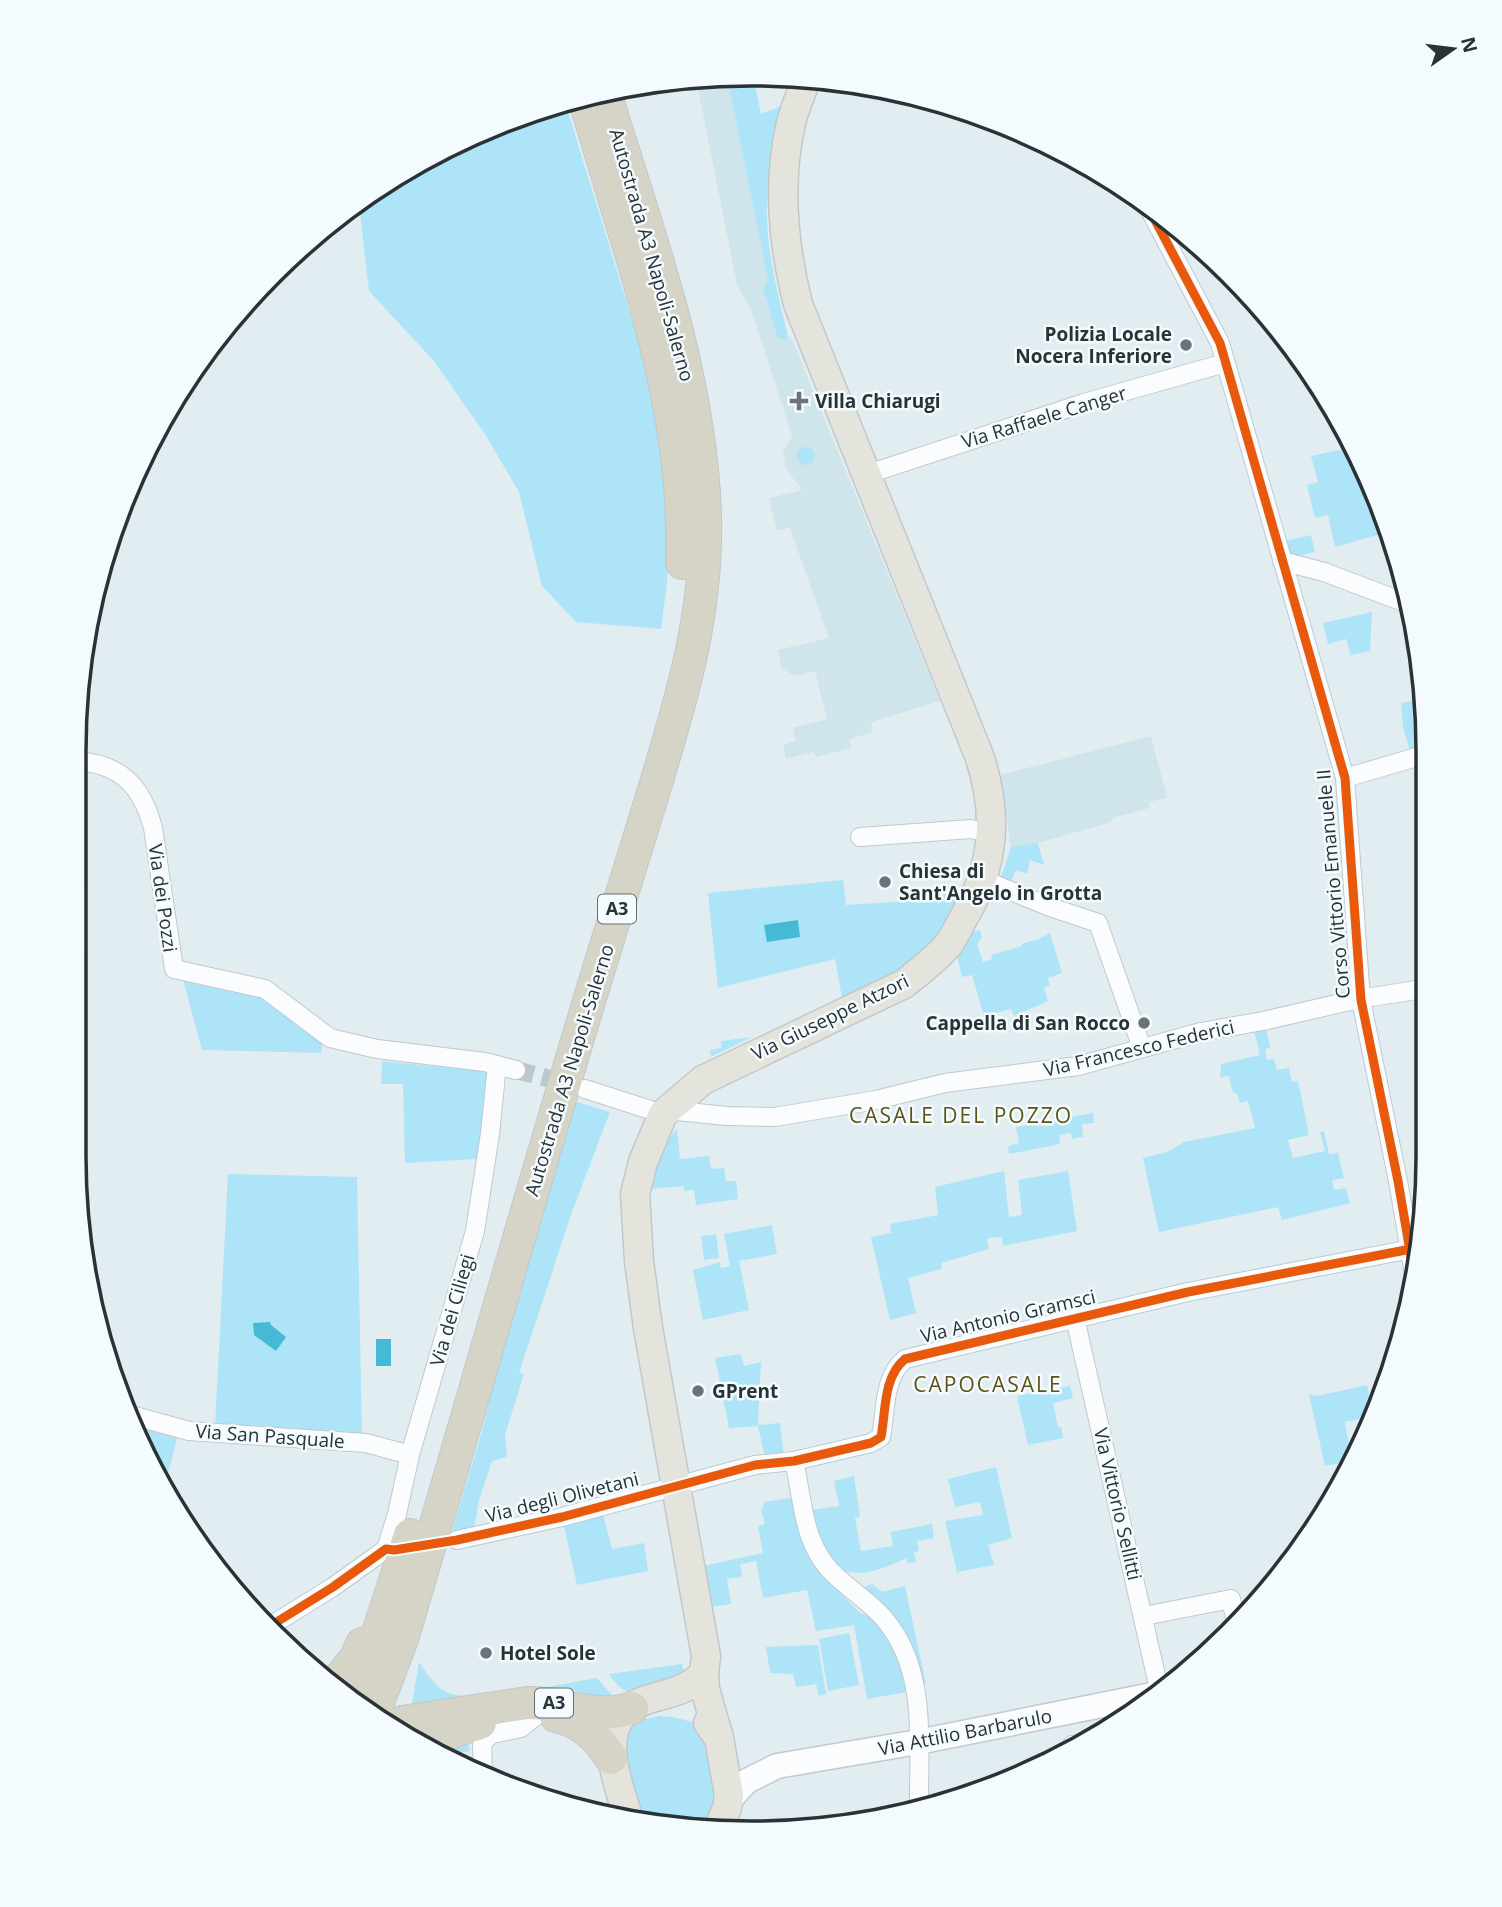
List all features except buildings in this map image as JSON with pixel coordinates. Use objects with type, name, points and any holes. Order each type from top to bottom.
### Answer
[{"type":"highway","name":"Autostrada A3 Napoli-Salerno","points":[[392,1716],[449,1517],[466,1447],[480,1368],[683,695],[701,598],[705,514],[691,393],[666,290],[608,102]]},
{"type":"highway","name":"Autostrada A3 Napoli-Salerno","points":[[358,1693],[394,1556],[653,725],[666,678],[679,607],[682,511],[671,407],[653,330],[586,106]]},
{"type":"highway","name":"A3","points":[[339,1679],[356,1658],[381,1602],[394,1556]]},
{"type":"highway","name":"A3","points":[[399,1720],[527,1703],[561,1704],[594,1712],[621,1711],[645,1703]]},
{"type":"highway","name":"A3","points":[[435,1741],[465,1727],[537,1715],[559,1716],[582,1726],[593,1735],[611,1758]]},
{"type":"main road","name":"Via Giuseppe Atzori","points":[[665,1112],[717,1072],[904,984],[929,965],[949,943],[984,880],[991,833],[990,793],[980,758],[798,304],[788,265],[783,172],[792,122],[803,88]]},
{"type":"main road","points":[[665,1112],[643,1162],[635,1194],[636,1221],[648,1328],[706,1656],[705,1689],[720,1742],[729,1795],[724,1820]]},
{"type":"main road","points":[[626,1809],[611,1758],[614,1730],[621,1718],[645,1703],[682,1690],[704,1673]]},
{"type":"main road","points":[[645,1703],[673,1698],[686,1703],[698,1711],[720,1742]]},
{"type":"street","name":"Corso Vittorio Emanuele II","points":[[1157,224],[1220,344],[1345,778],[1361,1000],[1410,1246]]},
{"type":"street","name":"Via Raffaele Canger","points":[[865,475],[1084,403],[1225,363]]},
{"type":"street","points":[[1282,561],[1324,572],[1399,600]]},
{"type":"street","points":[[1345,778],[1416,757]]},
{"type":"street","name":"Via dei Pozzi","points":[[86,763],[104,766],[122,774],[137,789],[148,809],[174,969],[265,989],[330,1038],[377,1049],[485,1062],[516,1070]]},
{"type":"street","points":[[860,837],[971,829],[991,833]]},
{"type":"street","points":[[984,880],[1098,923],[1142,1048]]},
{"type":"street","name":"Via Francesco Federici","points":[[665,1112],[775,1117],[876,1100],[946,1083],[1078,1066],[1200,1032],[1416,990]]},
{"type":"street","name":"Via dei Ciliegi","points":[[394,1556],[397,1514],[410,1455],[475,1231],[490,1134],[497,1065]]},
{"type":"street","points":[[585,1089],[665,1112]]},
{"type":"street","name":"Via Antonio Gramsci","points":[[676,1487],[755,1465],[794,1461],[871,1443],[881,1437],[890,1382],[896,1366],[905,1359],[1188,1292],[1410,1249]]},
{"type":"street","name":"Via Vittorio Sellitti","points":[[1075,1318],[1158,1683]]},
{"type":"street","name":"Via San Pasquale","points":[[139,1417],[189,1431],[366,1443],[410,1455]]},
{"type":"street","points":[[794,1461],[812,1546],[836,1577],[877,1611],[893,1629],[902,1648],[917,1694],[919,1800]]},
{"type":"street","name":"Via degli Olivetani","points":[[457,1540],[562,1517],[676,1487]]},
{"type":"street","points":[[277,1622],[333,1587],[394,1556]]},
{"type":"street","points":[[1144,1616],[1231,1599],[1234,1613]]},
{"type":"street","name":"Via Attilio Barbarulo","points":[[720,1742],[743,1762],[777,1766],[918,1742],[1136,1698]]},
{"type":"street","points":[[483,1765],[482,1745],[485,1740],[492,1734],[522,1728],[537,1715]]},
{"type":"street","name":"Via Attilio Barbarulo","points":[[725,1820],[732,1797],[747,1782],[777,1766]]},
{"type":"shaded area","points":[[755,86],[761,114],[782,106],[769,178],[767,219],[773,270],[788,337],[785,341],[777,337],[763,288],[768,279],[729,87]]},
{"type":"shaded area","name":"Villa Chiarugi","points":[[729,87],[768,279],[763,288],[777,337],[784,341],[791,337],[940,701],[871,722],[873,732],[849,739],[851,748],[816,757],[814,752],[786,759],[783,745],[796,741],[793,728],[827,719],[815,671],[796,676],[782,669],[778,650],[829,638],[790,528],[777,530],[769,498],[802,490],[786,469],[783,452],[792,436],[751,309],[737,285],[698,88]]},
{"type":"shaded area","points":[[568,111],[653,388],[670,510],[667,583],[661,629],[576,622],[542,586],[519,492],[485,434],[433,360],[369,291],[360,213],[418,175],[457,154],[496,136]]},
{"type":"shaded area","points":[[806,447],[812,450],[815,456],[812,462],[806,465],[800,462],[797,456],[800,450]]},
{"type":"shaded area","points":[[1344,449],[1366,496],[1380,534],[1335,547],[1328,515],[1315,518],[1307,485],[1318,482],[1311,456]]},
{"type":"shaded area","points":[[1311,535],[1315,552],[1290,558],[1285,541]]},
{"type":"shaded area","points":[[1372,612],[1370,651],[1351,655],[1346,639],[1328,644],[1323,623]]},
{"type":"shaded area","points":[[1414,700],[1416,750],[1410,752],[1403,726],[1401,703]]},
{"type":"shaded area","points":[[1151,736],[1167,798],[1149,802],[1150,808],[1115,817],[1108,823],[1038,843],[1011,847],[1000,775]]},
{"type":"shaded area","points":[[1038,843],[1044,865],[1030,860],[1027,874],[1016,870],[1009,886],[999,883],[1011,847]]},
{"type":"shaded area","points":[[843,880],[846,905],[911,901],[961,891],[940,932],[914,959],[882,979],[842,998],[835,959],[718,988],[708,893]]},
{"type":"shaded area","points":[[980,930],[982,938],[977,944],[983,962],[992,959],[991,955],[1022,946],[1021,944],[1050,933],[1062,973],[1048,978],[1050,986],[1044,988],[1048,1001],[1014,1016],[1011,1009],[984,1016],[972,975],[962,977],[956,953],[968,933]]},
{"type":"shaded area","points":[[182,976],[263,994],[323,1040],[321,1053],[202,1050]]},
{"type":"shaded area","points":[[1266,1027],[1270,1048],[1265,1049],[1267,1060],[1274,1059],[1277,1070],[1289,1068],[1292,1082],[1298,1081],[1309,1135],[1288,1140],[1293,1158],[1325,1151],[1320,1132],[1324,1131],[1329,1154],[1338,1153],[1344,1178],[1332,1180],[1334,1190],[1346,1188],[1350,1203],[1282,1220],[1278,1207],[1159,1232],[1143,1158],[1167,1152],[1184,1142],[1255,1128],[1248,1101],[1240,1103],[1237,1094],[1232,1091],[1229,1076],[1220,1077],[1221,1064],[1260,1055],[1254,1030]]},
{"type":"shaded area","points":[[752,1037],[711,1057],[710,1050],[722,1048],[721,1041]]},
{"type":"shaded area","points":[[382,1061],[489,1072],[477,1159],[405,1163],[403,1084],[381,1084]]},
{"type":"shaded area","points":[[571,1100],[610,1112],[572,1212],[519,1373],[524,1374],[505,1435],[507,1457],[492,1461],[479,1500],[474,1530],[451,1535],[483,1427],[511,1311]]},
{"type":"shaded area","points":[[1093,1113],[1094,1123],[1082,1124],[1083,1137],[1072,1139],[1071,1133],[1059,1135],[1060,1144],[1009,1154],[1008,1146],[1019,1143],[1016,1127]]},
{"type":"shaded area","points":[[677,1129],[680,1159],[709,1156],[711,1169],[724,1168],[726,1181],[736,1181],[738,1199],[696,1205],[694,1190],[684,1191],[684,1186],[649,1189],[664,1144]]},
{"type":"shaded area","points":[[1004,1171],[1009,1217],[1022,1215],[1018,1180],[1068,1171],[1077,1231],[1003,1246],[1002,1237],[987,1238],[989,1249],[941,1263],[942,1269],[908,1278],[916,1313],[890,1320],[871,1237],[891,1233],[890,1224],[938,1215],[935,1187]]},
{"type":"shaded area","points":[[228,1174],[357,1177],[362,1438],[215,1426]]},
{"type":"shaded area","points":[[772,1225],[777,1254],[739,1261],[749,1310],[703,1320],[693,1270],[720,1262],[721,1268],[730,1266],[724,1234]]},
{"type":"shaded area","points":[[716,1234],[719,1258],[704,1260],[701,1236]]},
{"type":"shaded area","points":[[741,1354],[744,1366],[761,1362],[758,1425],[780,1423],[784,1457],[765,1458],[758,1426],[729,1428],[715,1358]]},
{"type":"shaded area","points":[[1367,1385],[1370,1400],[1363,1418],[1345,1422],[1349,1447],[1341,1463],[1325,1466],[1309,1394],[1317,1396]]},
{"type":"shaded area","points":[[1070,1386],[1073,1398],[1053,1403],[1063,1438],[1028,1445],[1017,1396]]},
{"type":"shaded area","points":[[143,1425],[178,1435],[167,1475]]},
{"type":"shaded area","points":[[996,1467],[1012,1538],[988,1545],[994,1565],[957,1572],[945,1521],[983,1515],[980,1502],[955,1507],[948,1479]]},
{"type":"shaded area","points":[[854,1476],[860,1516],[855,1518],[861,1551],[893,1546],[891,1532],[932,1524],[934,1538],[917,1541],[919,1551],[914,1552],[916,1562],[908,1563],[906,1558],[886,1567],[854,1573],[834,1566],[823,1553],[811,1510],[839,1506],[834,1481]]},
{"type":"shaded area","points":[[791,1498],[802,1538],[816,1568],[860,1613],[872,1617],[885,1633],[903,1673],[907,1692],[867,1699],[854,1625],[816,1631],[807,1590],[763,1598],[756,1561],[740,1564],[742,1577],[727,1579],[731,1604],[711,1607],[703,1566],[763,1553],[758,1526],[765,1524],[761,1510],[765,1502]]},
{"type":"shaded area","points":[[601,1506],[612,1549],[644,1543],[648,1571],[577,1585],[562,1517]]},
{"type":"shaded area","points":[[872,1584],[882,1592],[905,1586],[926,1684],[915,1686],[902,1648],[854,1591]]},
{"type":"shaded area","points":[[849,1633],[859,1685],[828,1691],[819,1639]]},
{"type":"shaded area","points":[[818,1645],[826,1694],[819,1696],[816,1684],[796,1687],[793,1674],[770,1673],[766,1647]]},
{"type":"shaded area","points":[[419,1662],[434,1682],[446,1692],[486,1697],[410,1716]]},
{"type":"shaded area","points":[[682,1664],[685,1674],[644,1692],[626,1691],[617,1685],[609,1674]]},
{"type":"shaded area","points":[[597,1678],[614,1698],[583,1695],[565,1687],[535,1689]]},
{"type":"shaded area","points":[[657,1716],[676,1718],[695,1724],[704,1733],[720,1800],[710,1820],[637,1811],[629,1785],[625,1755],[629,1730],[643,1720]]},
{"type":"shaded area","points":[[468,1740],[470,1751],[458,1753],[449,1748]]},
{"type":"water","points":[[798,920],[800,937],[767,942],[764,925]]},
{"type":"water","points":[[270,1322],[286,1337],[276,1351],[254,1335],[253,1323]]},
{"type":"water","points":[[376,1339],[391,1339],[391,1366],[376,1366]]},
{"type":"tunnel","points":[[516,1070],[573,1085]]},
{"type":"cycle path","points":[[1157,224],[1220,343],[1345,778],[1361,1000],[1410,1250]]},
{"type":"cycle path","points":[[277,1622],[333,1587],[386,1549],[457,1540],[562,1517],[755,1465],[794,1461],[871,1443],[881,1437],[889,1385],[898,1366],[905,1359],[1188,1292],[1410,1249]]},
{"type":"place","name":"Polizia Locale Nocera Inferiore","points":[[1186,345]]},
{"type":"place","name":"Villa Chiarugi","points":[[799,401]]},
{"type":"place","name":"Chiesa di Sant'Angelo in Grotta","points":[[885,882]]},
{"type":"place","name":"Cappella di San Rocco","points":[[1144,1023]]},
{"type":"place","name":"GPrent","points":[[698,1391]]},
{"type":"place","name":"Hotel Sole","points":[[486,1653]]},
{"type":"district","name":"CASALE DEL POZZO","points":[[961,1116]]},
{"type":"district","name":"CAPOCASALE","points":[[988,1385]]}]
